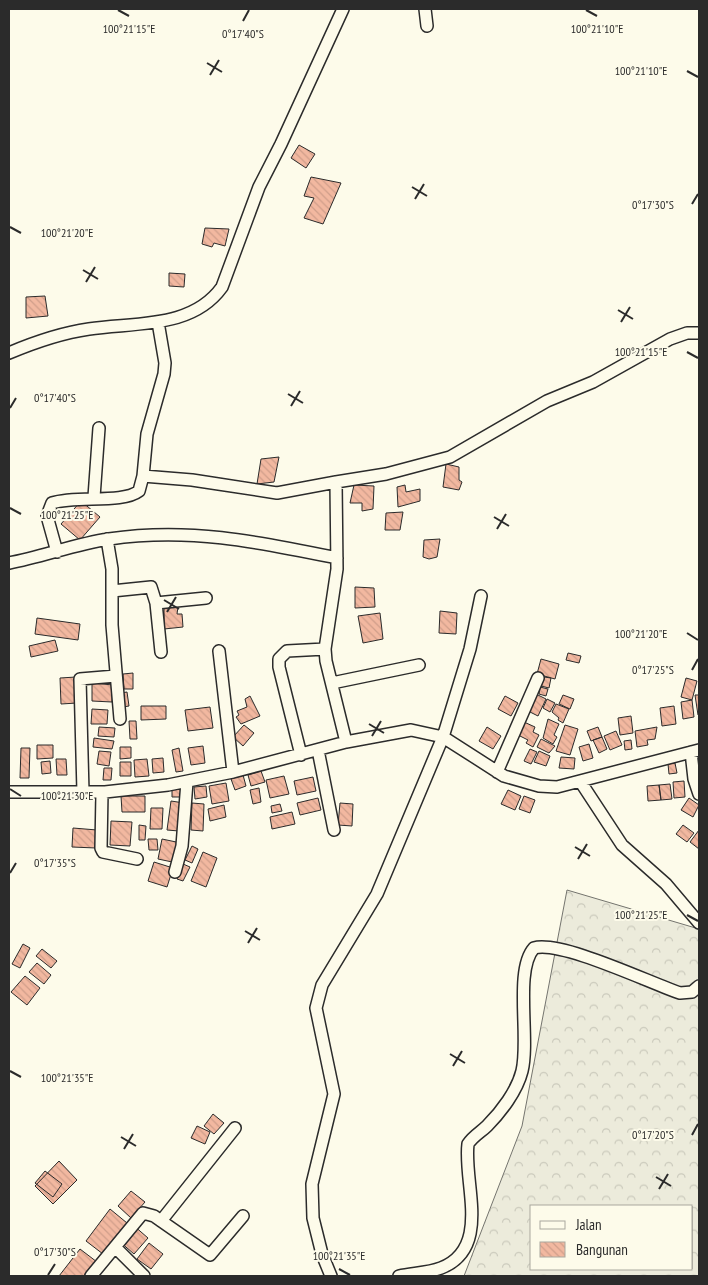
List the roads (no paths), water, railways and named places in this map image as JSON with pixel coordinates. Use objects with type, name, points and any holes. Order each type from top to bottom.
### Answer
[{"type":"street","points":[[425,9],[427,26]]},
{"type":"street","points":[[9,353],[63,334],[158,322],[186,315],[214,298],[222,287],[259,187],[289,127],[341,10]]},
{"type":"street","points":[[57,552],[47,516],[52,503],[64,499],[132,496],[139,491],[143,476],[147,434],[164,368],[158,322]]},
{"type":"street","points":[[143,476],[192,480],[277,493],[386,474],[450,457],[539,406],[593,382],[670,339],[699,333]]},
{"type":"street","points":[[94,497],[99,428]]},
{"type":"street","points":[[336,482],[337,558],[332,609],[325,649],[346,742]]},
{"type":"street","points":[[9,563],[108,539],[195,534],[218,536],[337,558]]},
{"type":"street","points":[[108,539],[112,569],[116,676],[120,718]]},
{"type":"street","points":[[112,591],[151,587],[156,604],[162,652]]},
{"type":"street","points":[[331,1276],[322,1254],[313,1218],[312,1184],[334,1094],[316,1008],[322,985],[377,894],[443,738],[468,656],[481,596]]},
{"type":"street","points":[[156,604],[206,598]]},
{"type":"street","points":[[300,755],[279,659],[287,652],[325,649]]},
{"type":"street","points":[[218,651],[233,772]]},
{"type":"street","points":[[332,683],[419,665]]},
{"type":"street","points":[[83,792],[80,679],[116,676]]},
{"type":"street","points":[[497,772],[538,678]]},
{"type":"street","points":[[9,792],[102,792],[134,790],[187,782],[233,772],[346,742],[411,730],[443,738],[497,772],[539,786],[558,787],[695,751],[694,779],[699,794]]},
{"type":"street","points":[[318,750],[334,830]]},
{"type":"street","points":[[580,781],[622,845],[666,884],[699,923]]},
{"type":"street","points":[[175,872],[182,846],[187,782]]},
{"type":"street","points":[[102,792],[101,848],[103,852],[137,859]]},
{"type":"street","points":[[399,1276],[440,1268],[456,1259],[464,1248],[472,1217],[468,1144],[500,1111],[522,1073],[526,1032],[525,964],[534,948],[541,946],[568,951],[680,993],[692,992],[699,986]]},
{"type":"street","points":[[162,1221],[235,1128]]},
{"type":"street","points":[[91,1276],[143,1213],[149,1213],[162,1221],[210,1255],[243,1216]]},
{"type":"street","points":[[115,1247],[144,1276]]}]
